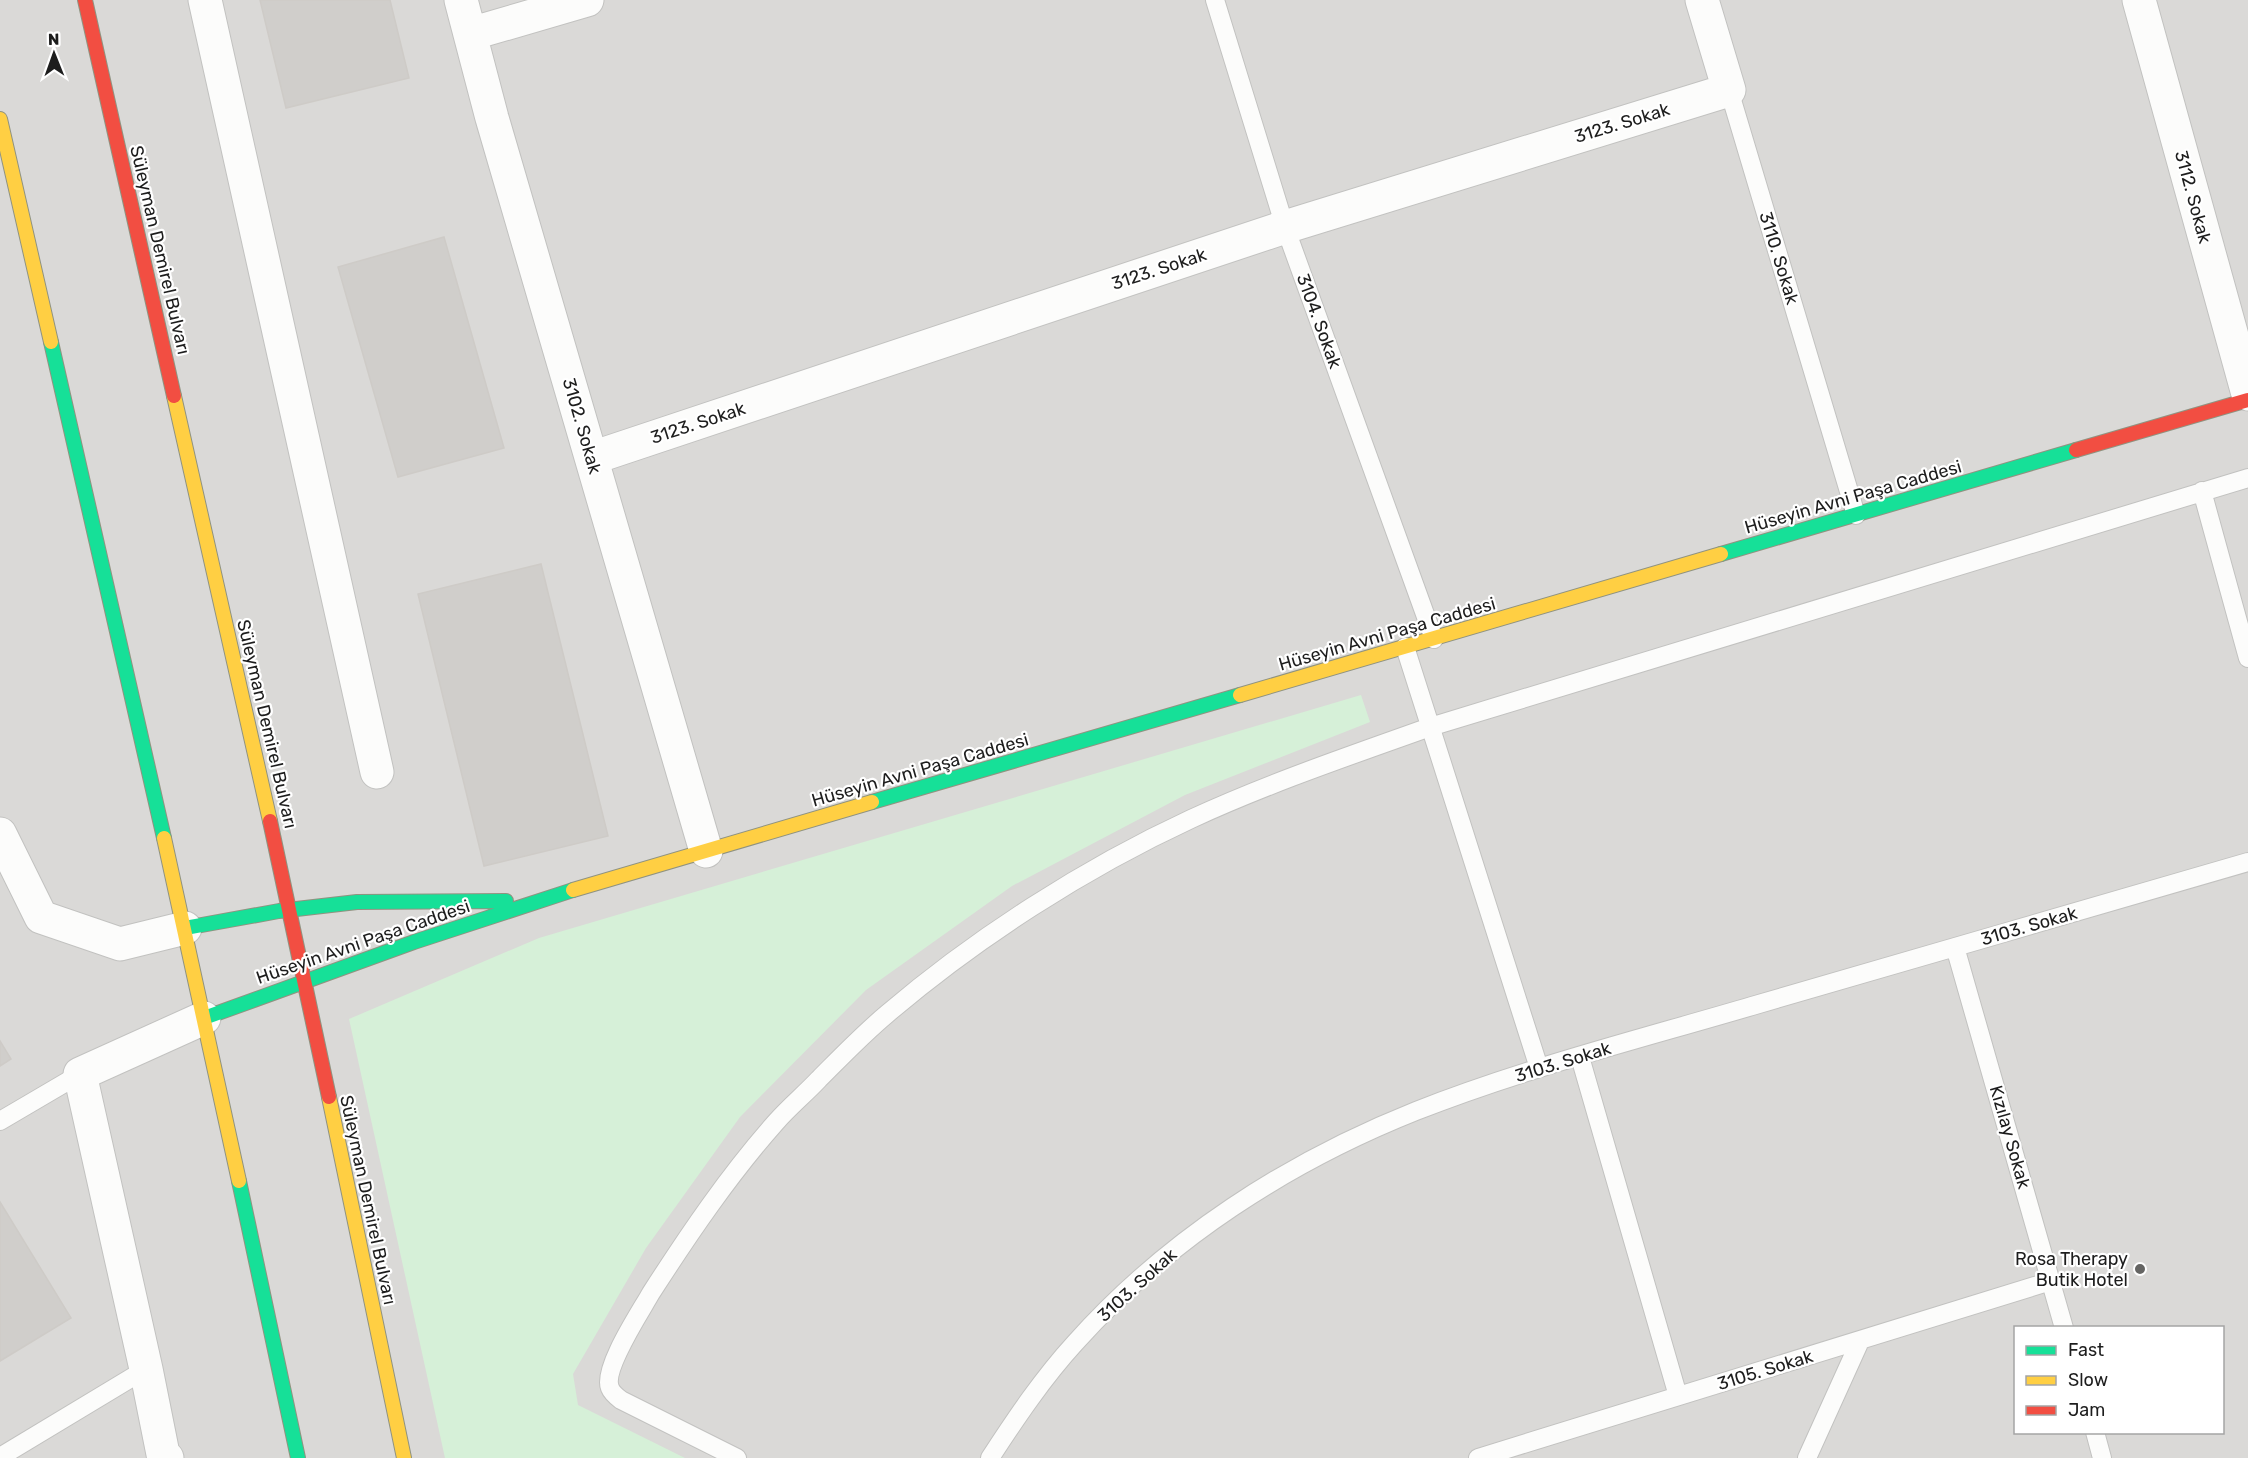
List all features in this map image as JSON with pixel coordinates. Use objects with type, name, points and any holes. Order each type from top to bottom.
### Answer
[{"type":"main road","name":"Süleyman Demirel Bulvarı","points":[[85,0],[290,909],[404,1458]]},
{"type":"main road","points":[[0,119],[185,928],[298,1458]]},
{"type":"main road","name":"Hüseyin Avni Paşa Caddesi","points":[[204,1018],[535,901],[2248,400]]},
{"type":"main road","name":"Hüseyin Avni Paşa Caddesi","points":[[185,928],[337,903],[535,901]]},
{"type":"street","points":[[205,0],[377,772]]},
{"type":"street","name":"3102. Sokak","points":[[461,0],[492,118],[706,851]]},
{"type":"street","points":[[470,34],[587,0]]},
{"type":"street","name":"3110. Sokak","points":[[1702,0],[1729,90]]},
{"type":"street","name":"3112. Sokak","points":[[2145,2],[2248,394]]},
{"type":"street","name":"3123. Sokak","points":[[592,458],[1285,227],[1729,90]]},
{"type":"street","points":[[0,834],[41,917],[120,944],[185,928]]},
{"type":"street","points":[[167,1458],[163,1454],[80,1074],[204,1018]]},
{"type":"lane","name":"3104. Sokak","points":[[1215,0],[1285,227],[1434,639]]},
{"type":"lane","name":"3110. Sokak","points":[[1729,90],[1856,515]]},
{"type":"lane","points":[[737,1458],[621,1400],[609,1387],[610,1369],[638,1315],[677,1252],[721,1190],[776,1122],[887,1014],[955,960],[1036,904],[1112,859],[1190,819],[1296,774],[1430,728],[2248,478]]},
{"type":"lane","points":[[2202,491],[2248,658]]},
{"type":"lane","points":[[1405,647],[1539,1068]]},
{"type":"lane","name":"3103. Sokak","points":[[990,1458],[1026,1404],[1075,1343],[1134,1284],[1206,1224],[1310,1160],[1416,1111],[1539,1068],[2248,862]]},
{"type":"lane","name":"Kızılay Sokak","points":[[1955,947],[2063,1326]]},
{"type":"lane","points":[[1580,1057],[1678,1396]]},
{"type":"lane","points":[[0,1121],[80,1074]]},
{"type":"lane","name":"3105. Sokak","points":[[1478,1458],[2051,1281]]},
{"type":"lane","points":[[1807,1458],[1860,1341]]},
{"type":"lane","points":[[0,1456],[146,1369]]},
{"type":"lane","points":[[2096,1434],[2102,1458]]},
{"type":"shaded area","points":[[0,0],[2248,0],[2248,1458],[0,1458]]},
{"type":"green space","points":[[1361,695],[1370,722],[1185,795],[1012,886],[866,990],[740,1117],[646,1248],[573,1374],[578,1405],[685,1458],[445,1458],[349,1019],[539,938]]},
{"type":"building","points":[[260,0],[390,0],[409,78],[286,108]]},
{"type":"building","points":[[444,237],[504,448],[398,477],[338,267]]},
{"type":"building","points":[[541,564],[608,836],[484,866],[418,594]]},
{"type":"building","points":[[0,1041],[11,1059],[0,1066]]},
{"type":"building","points":[[0,1202],[71,1318],[0,1361]]},
{"type":"traffic: fast","points":[[51,342],[164,838]]},
{"type":"traffic: fast","points":[[1721,554],[2076,450]]},
{"type":"traffic: fast","points":[[872,802],[1240,695]]},
{"type":"traffic: fast","points":[[204,1018],[414,942],[573,890]]},
{"type":"traffic: fast","points":[[185,928],[279,911],[357,902],[506,901]]},
{"type":"traffic: fast","points":[[239,1181],[298,1458]]},
{"type":"traffic: slow","points":[[0,119],[51,342]]},
{"type":"traffic: slow","points":[[174,396],[270,821]]},
{"type":"traffic: slow","points":[[1240,695],[1721,554]]},
{"type":"traffic: slow","points":[[573,890],[872,802]]},
{"type":"traffic: slow","points":[[164,838],[239,1181]]},
{"type":"traffic: slow","points":[[329,1097],[404,1458]]},
{"type":"traffic: jam","points":[[85,0],[174,396]]},
{"type":"traffic: jam","points":[[2076,450],[2248,400]]},
{"type":"traffic: jam","points":[[270,821],[329,1097]]},
{"type":"place","name":"Rosa Therapy Butik Hotel","points":[[2140,1269]]}]
